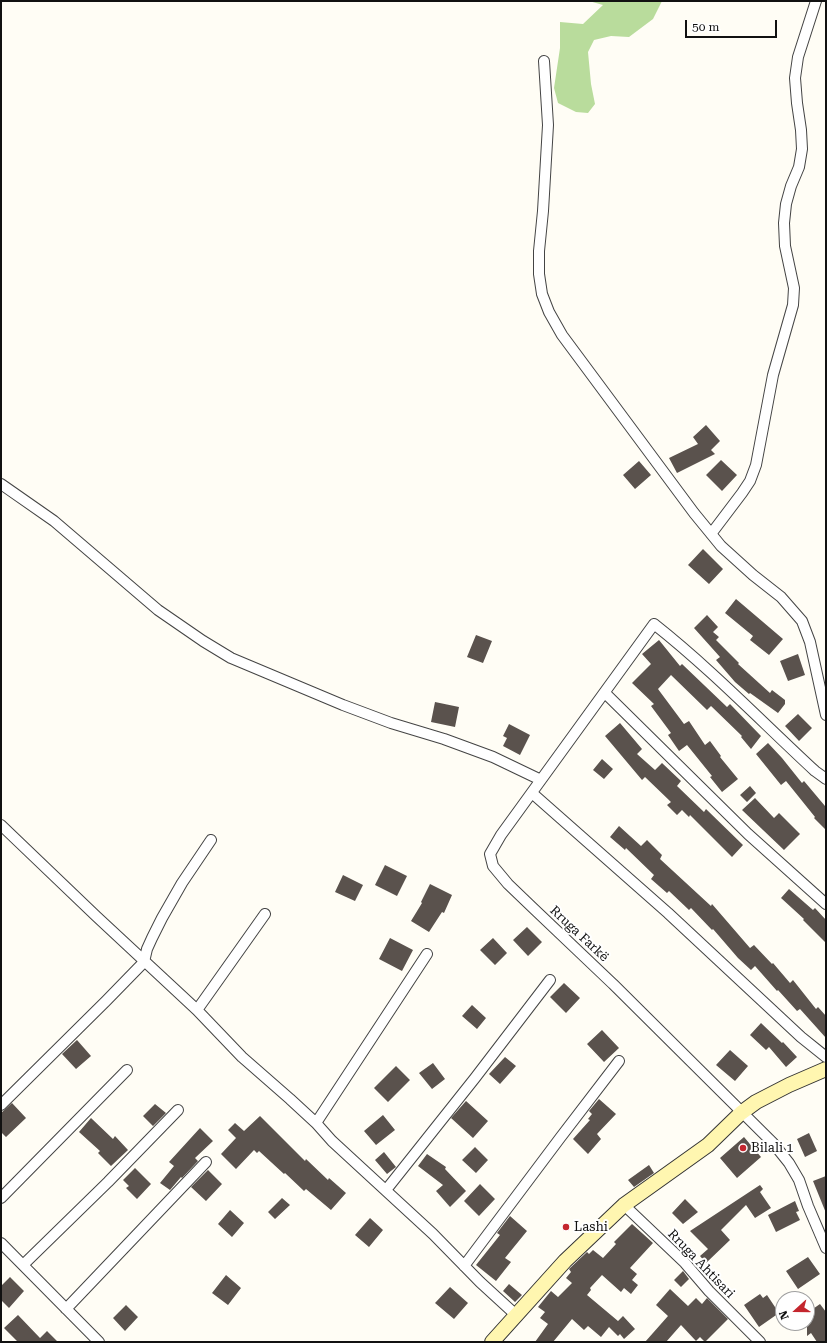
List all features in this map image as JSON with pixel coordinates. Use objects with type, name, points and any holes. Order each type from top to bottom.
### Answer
[{"type":"street","points":[[711,534],[750,481],[756,464],[774,375],[793,306],[794,288],[785,246],[784,223],[786,204],[791,186],[799,167],[802,149],[797,103],[796,78],[798,57],[816,1]]},
{"type":"street","points":[[544,61],[548,125],[539,252],[539,274],[542,294],[549,312],[562,335],[711,534],[733,558],[781,597],[802,621],[810,642],[826,715]]},
{"type":"street","points":[[1,484],[54,521],[158,610],[231,658],[343,705],[391,723],[444,739],[493,757],[541,780]]},
{"type":"street","name":"Rruga Farkë","points":[[826,779],[815,771],[675,641],[654,624],[541,780],[494,846],[490,854],[493,866],[508,884],[613,984],[773,1143],[790,1163],[799,1180],[826,1248]]},
{"type":"street","points":[[605,693],[748,834],[826,904]]},
{"type":"street","points":[[532,793],[668,913],[801,1037],[826,1058]]},
{"type":"street","points":[[1,825],[144,962],[197,1010],[242,1057],[316,1123],[332,1141],[433,1234],[464,1266],[516,1315]]},
{"type":"street","points":[[1,1105],[144,962],[147,949],[155,932],[182,883],[211,840]]},
{"type":"street","points":[[197,1010],[265,914]]},
{"type":"street","points":[[316,1123],[427,954]]},
{"type":"street","points":[[386,1190],[475,1078],[550,980]]},
{"type":"street","points":[[464,1266],[619,1061]]},
{"type":"street","points":[[497,1340],[516,1315],[565,1261],[624,1205],[708,1145],[756,1102],[772,1093],[826,1069]]},
{"type":"street","points":[[1,1198],[127,1070]]},
{"type":"street","points":[[23,1265],[108,1182],[178,1110]]},
{"type":"street","points":[[66,1309],[206,1162]]},
{"type":"street","name":"Rruga Ahtisari","points":[[624,1205],[685,1263],[709,1291],[760,1342]]},
{"type":"street","points":[[1,1243],[99,1342]]},
{"type":"green space","points":[[589,1],[662,1],[653,19],[629,37],[611,36],[594,40],[588,52],[591,84],[595,104],[588,113],[576,112],[558,103],[554,88],[560,48],[560,22],[583,24],[603,5]]},
{"type":"building","points":[[706,425],[720,441],[711,450],[715,454],[677,473],[669,458],[698,444],[693,437]]},
{"type":"building","points":[[721,460],[737,475],[722,491],[706,475]]},
{"type":"building","points":[[639,461],[651,475],[635,489],[623,475]]},
{"type":"building","points":[[703,549],[723,569],[709,584],[688,565]]},
{"type":"building","points":[[736,599],[783,639],[769,655],[750,640],[753,636],[725,613]]},
{"type":"building","points":[[707,615],[718,627],[713,632],[719,637],[716,640],[739,663],[738,664],[770,693],[772,690],[785,700],[785,704],[778,713],[750,693],[749,694],[735,682],[716,660],[720,657],[694,628]]},
{"type":"building","points":[[476,635],[492,641],[483,663],[467,657]]},
{"type":"building","points":[[659,640],[680,666],[682,664],[727,707],[730,704],[761,736],[751,749],[741,737],[742,736],[711,706],[707,710],[671,675],[658,689],[684,724],[689,721],[705,745],[710,741],[721,756],[720,757],[738,779],[722,792],[710,777],[712,776],[687,745],[679,751],[668,735],[671,733],[651,706],[654,704],[632,683],[651,664],[642,654]]},
{"type":"building","points":[[798,654],[805,675],[788,681],[780,661]]},
{"type":"building","points":[[435,702],[459,707],[455,727],[431,722]]},
{"type":"building","points":[[798,714],[812,728],[799,741],[785,726]]},
{"type":"building","points":[[620,723],[642,749],[637,754],[655,770],[662,763],[681,781],[677,786],[704,812],[706,809],[743,845],[732,857],[690,815],[689,817],[682,810],[677,815],[667,805],[671,802],[645,777],[642,780],[605,736]]},
{"type":"building","points":[[509,724],[530,735],[520,755],[503,746],[507,738],[503,736]]},
{"type":"building","points":[[768,743],[802,783],[804,781],[825,806],[826,805],[826,830],[814,818],[815,817],[786,781],[781,785],[756,754]]},
{"type":"building","points":[[602,759],[613,769],[604,779],[593,770]]},
{"type":"building","points":[[750,786],[756,793],[747,802],[740,795]]},
{"type":"building","points":[[755,798],[774,818],[779,813],[800,834],[784,850],[742,810]]},
{"type":"building","points":[[619,826],[641,846],[647,840],[662,855],[660,859],[711,906],[712,904],[750,948],[754,945],[772,964],[773,963],[790,983],[793,980],[816,1009],[818,1007],[826,1016],[826,1038],[800,1009],[797,1011],[778,990],[777,991],[755,966],[751,970],[738,958],[713,929],[712,930],[691,908],[689,910],[669,891],[667,893],[651,879],[654,875],[626,848],[625,850],[610,837]]},
{"type":"building","points":[[385,865],[407,876],[397,896],[375,885]]},
{"type":"building","points":[[343,875],[363,885],[355,901],[335,892]]},
{"type":"building","points":[[430,884],[452,895],[444,913],[442,912],[429,932],[411,921],[422,903],[421,902]]},
{"type":"building","points":[[789,889],[813,910],[815,908],[826,920],[826,943],[803,920],[804,919],[781,898]]},
{"type":"building","points":[[527,927],[542,942],[528,956],[513,940]]},
{"type":"building","points":[[390,938],[413,950],[402,971],[379,959]]},
{"type":"building","points":[[493,938],[507,953],[495,965],[480,950]]},
{"type":"building","points":[[564,983],[580,998],[566,1013],[550,997]]},
{"type":"building","points":[[472,1005],[486,1018],[477,1029],[462,1016]]},
{"type":"building","points":[[761,1023],[782,1043],[783,1042],[797,1057],[786,1067],[769,1047],[766,1050],[750,1035]]},
{"type":"building","points":[[602,1030],[619,1048],[604,1062],[587,1044]]},
{"type":"building","points":[[77,1040],[91,1056],[76,1069],[62,1054]]},
{"type":"building","points":[[730,1050],[748,1066],[735,1081],[716,1065]]},
{"type":"building","points":[[505,1057],[516,1066],[500,1084],[489,1074]]},
{"type":"building","points":[[433,1063],[445,1079],[432,1089],[419,1073]]},
{"type":"building","points":[[396,1066],[410,1080],[388,1102],[374,1088]]},
{"type":"building","points":[[599,1099],[616,1114],[597,1134],[601,1139],[588,1154],[573,1139],[590,1120],[588,1119],[592,1114],[589,1111]]},
{"type":"building","points":[[466,1101],[488,1121],[473,1138],[451,1118]]},
{"type":"building","points":[[12,1103],[26,1118],[6,1137],[1,1132],[1,1113]]},
{"type":"building","points":[[155,1104],[166,1113],[153,1126],[143,1116]]},
{"type":"building","points":[[383,1115],[395,1130],[376,1145],[364,1131]]},
{"type":"building","points":[[260,1116],[305,1161],[306,1159],[328,1180],[329,1178],[346,1193],[331,1210],[306,1189],[304,1191],[259,1151],[257,1153],[254,1150],[236,1169],[221,1154],[236,1138],[228,1130],[235,1123],[244,1131]]},
{"type":"building","points":[[91,1118],[113,1139],[115,1136],[128,1150],[111,1166],[98,1153],[100,1151],[79,1132]]},
{"type":"building","points":[[200,1128],[213,1141],[195,1158],[198,1161],[170,1190],[160,1183],[174,1166],[169,1162]]},
{"type":"building","points":[[809,1133],[817,1151],[805,1157],[797,1139]]},
{"type":"building","points":[[744,1137],[761,1157],[737,1178],[720,1158]]},
{"type":"building","points":[[475,1147],[488,1160],[476,1173],[462,1160]]},
{"type":"building","points":[[384,1152],[396,1167],[387,1174],[375,1160]]},
{"type":"building","points":[[427,1154],[446,1167],[445,1169],[466,1191],[450,1207],[436,1191],[443,1185],[418,1166]]},
{"type":"building","points":[[649,1165],[654,1173],[634,1187],[628,1180]]},
{"type":"building","points":[[135,1168],[151,1184],[137,1199],[126,1188],[129,1186],[123,1180]]},
{"type":"building","points":[[208,1170],[222,1184],[206,1201],[191,1187]]},
{"type":"building","points":[[826,1176],[826,1213],[813,1181]]},
{"type":"building","points":[[480,1184],[495,1199],[479,1216],[464,1201]]},
{"type":"building","points":[[760,1185],[763,1189],[760,1192],[771,1208],[755,1218],[746,1205],[721,1230],[730,1240],[706,1263],[700,1256],[708,1249],[690,1231]]},
{"type":"building","points":[[282,1198],[290,1205],[275,1219],[268,1212]]},
{"type":"building","points":[[685,1199],[698,1212],[683,1224],[672,1213]]},
{"type":"building","points":[[795,1201],[799,1211],[796,1212],[800,1220],[776,1232],[768,1215]]},
{"type":"building","points":[[230,1210],[244,1223],[232,1237],[218,1224]]},
{"type":"building","points":[[510,1216],[527,1231],[505,1258],[511,1262],[496,1281],[476,1265],[500,1235],[497,1233]]},
{"type":"building","points":[[370,1218],[383,1230],[369,1247],[355,1235]]},
{"type":"building","points":[[632,1224],[653,1243],[630,1268],[637,1274],[632,1280],[638,1285],[631,1294],[624,1288],[621,1292],[602,1275],[590,1288],[591,1290],[587,1295],[618,1321],[623,1316],[635,1329],[624,1339],[620,1334],[618,1336],[609,1327],[601,1337],[588,1326],[584,1330],[572,1319],[553,1342],[535,1342],[548,1324],[540,1318],[545,1312],[538,1307],[551,1291],[558,1297],[572,1283],[566,1278],[571,1272],[569,1269],[587,1252],[589,1254],[593,1250],[603,1258],[616,1244],[614,1242]]},
{"type":"building","points":[[808,1257],[820,1274],[798,1289],[786,1271]]},
{"type":"building","points":[[683,1271],[689,1279],[681,1287],[674,1280]]},
{"type":"building","points":[[226,1275],[241,1288],[228,1305],[212,1293]]},
{"type":"building","points":[[10,1277],[24,1291],[9,1308],[1,1300],[1,1286]]},
{"type":"building","points":[[509,1284],[522,1295],[515,1302],[503,1291]]},
{"type":"building","points":[[450,1287],[468,1303],[454,1319],[435,1303]]},
{"type":"building","points":[[670,1289],[688,1306],[696,1298],[702,1304],[707,1298],[728,1319],[705,1342],[700,1337],[696,1341],[681,1325],[666,1342],[645,1342],[668,1316],[656,1305]]},
{"type":"building","points":[[760,1294],[763,1298],[767,1295],[775,1307],[775,1316],[759,1327],[744,1305]]},
{"type":"building","points":[[820,1304],[826,1312],[826,1342],[817,1342],[811,1333],[807,1336],[807,1331],[815,1331],[815,1307]]},
{"type":"building","points":[[126,1305],[138,1317],[125,1331],[113,1318]]},
{"type":"building","points":[[18,1315],[40,1338],[47,1331],[58,1342],[18,1342],[4,1328]]},
{"type":"place","name":"Bilali 1","points":[[743,1148]]},
{"type":"place","name":"Lashi","points":[[566,1227]]}]
